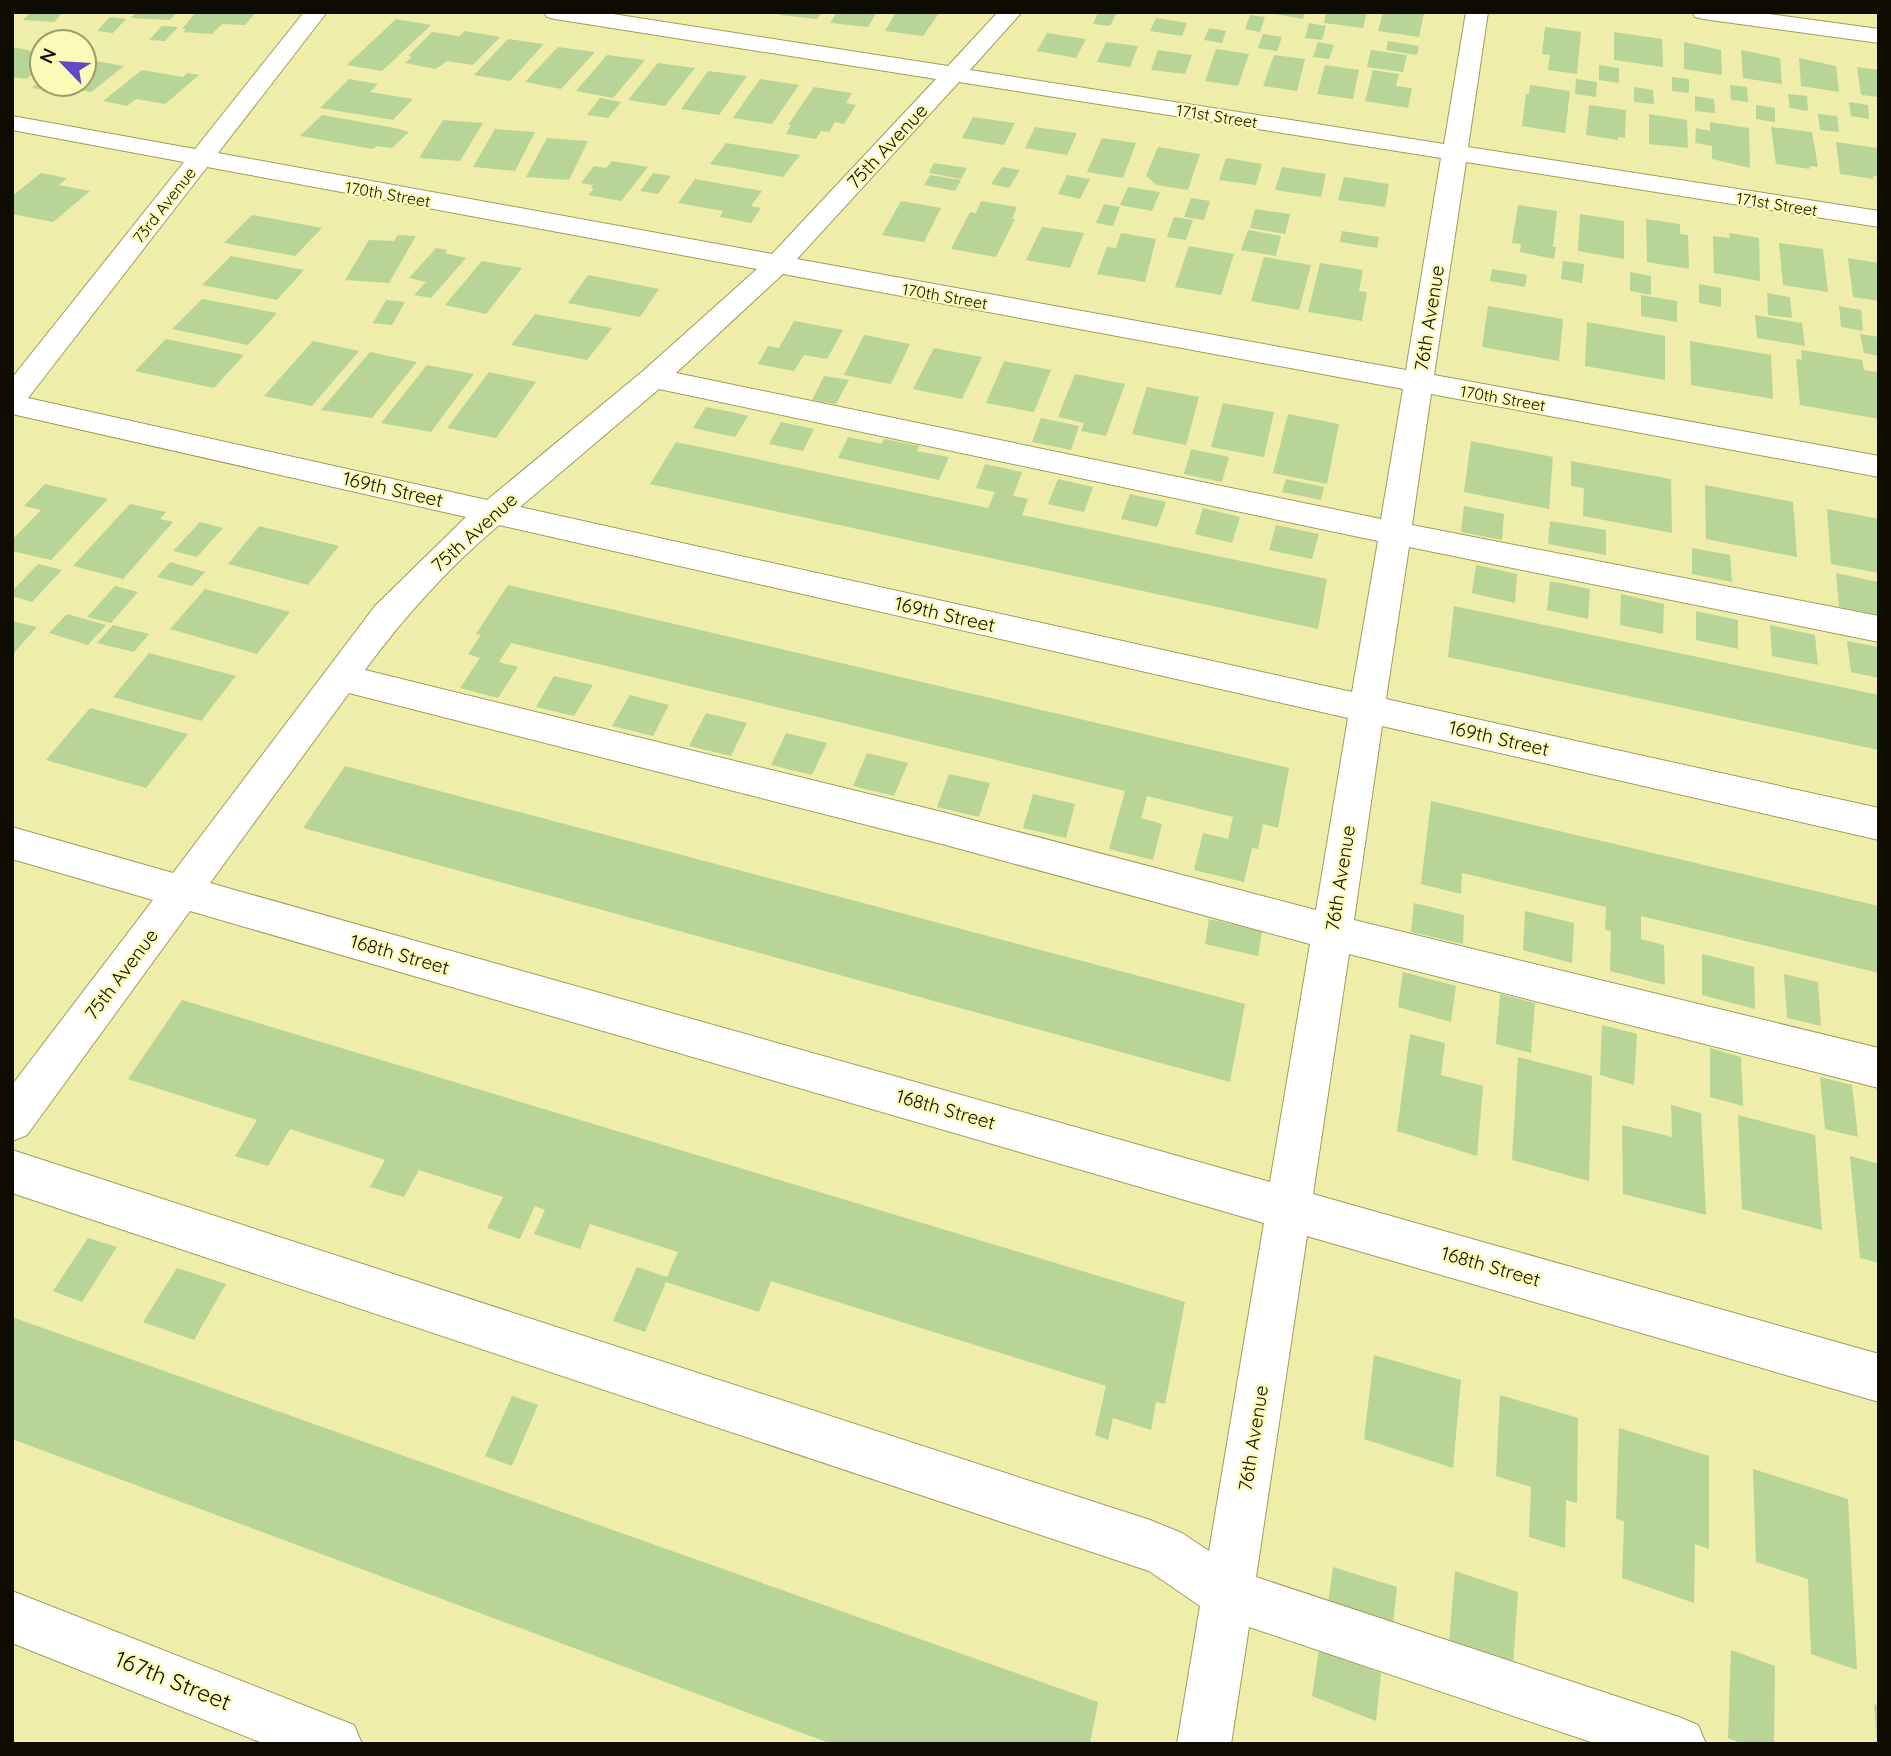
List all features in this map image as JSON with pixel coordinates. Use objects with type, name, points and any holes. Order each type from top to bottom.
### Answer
[{"type":"street","name":"73rd Avenue","points":[[12,398],[316,12]]},
{"type":"street","name":"171st Street","points":[[555,12],[1879,219]]},
{"type":"street","name":"75th Avenue","points":[[12,1120],[387,615],[461,540],[653,378],[777,265],[1011,12]]},
{"type":"street","name":"76th Avenue","points":[[1204,1744],[1477,12]]},
{"type":"street","points":[[1703,12],[1879,36]]},
{"type":"street","name":"170th Street","points":[[12,123],[1879,467]]},
{"type":"street","points":[[653,378],[1395,533],[1879,629]]},
{"type":"street","name":"169th Street","points":[[12,404],[1879,824]]},
{"type":"street","points":[[339,677],[942,828],[1332,932],[1879,1068]]},
{"type":"street","name":"168th Street","points":[[12,843],[1879,1378]]},
{"type":"street","points":[[12,1171],[1150,1546],[1164,1551],[1228,1594],[1679,1744]]},
{"type":"street","name":"167th Street","points":[[12,1617],[335,1744]]},
{"type":"building","points":[[31,12],[63,12],[54,22],[23,20]]},
{"type":"building","points":[[136,12],[177,12],[170,20],[131,18]]},
{"type":"building","points":[[196,12],[256,12],[245,25],[222,24],[212,34],[183,32],[186,29],[182,29]]},
{"type":"building","points":[[782,12],[822,12],[817,19],[780,15]]},
{"type":"building","points":[[837,12],[877,12],[868,27],[830,23]]},
{"type":"building","points":[[896,12],[940,12],[923,36],[885,31]]},
{"type":"building","points":[[1098,12],[1117,12],[1110,26],[1093,24]]},
{"type":"building","points":[[1264,12],[1305,12],[1303,19]]},
{"type":"building","points":[[1326,12],[1367,12],[1363,28],[1324,23]]},
{"type":"building","points":[[1383,12],[1424,13],[1419,37],[1378,31]]},
{"type":"building","points":[[1250,15],[1265,17],[1260,32],[1245,29]]},
{"type":"building","points":[[110,17],[126,19],[113,33],[98,30]]},
{"type":"building","points":[[1156,18],[1187,23],[1182,36],[1150,31]]},
{"type":"building","points":[[396,19],[431,25],[382,71],[347,65]]},
{"type":"building","points":[[1309,23],[1326,26],[1322,40],[1305,38]]},
{"type":"building","points":[[162,26],[178,27],[165,41],[149,40]]},
{"type":"building","points":[[1545,27],[1581,32],[1577,74],[1548,70],[1550,55],[1542,54]]},
{"type":"building","points":[[1209,28],[1226,31],[1222,43],[1204,40]]},
{"type":"building","points":[[465,31],[500,37],[473,65],[447,61],[436,69],[405,63],[412,57],[408,56],[432,32],[459,36]]},
{"type":"building","points":[[1614,32],[1662,39],[1663,67],[1614,60]]},
{"type":"building","points":[[1047,33],[1086,39],[1076,58],[1037,51]]},
{"type":"building","points":[[1263,34],[1282,37],[1277,51],[1258,48]]},
{"type":"building","points":[[508,39],[544,44],[510,81],[474,75]]},
{"type":"building","points":[[1388,41],[1419,46],[1417,55],[1386,50]]},
{"type":"building","points":[[1106,42],[1138,46],[1130,67],[1097,62]]},
{"type":"building","points":[[1318,42],[1334,45],[1329,59],[1313,57]]},
{"type":"building","points":[[1684,42],[1721,50],[1722,75],[1684,69]]},
{"type":"building","points":[[12,47],[28,50],[28,78],[12,77]]},
{"type":"building","points":[[558,47],[595,52],[561,89],[525,82]]},
{"type":"building","points":[[1216,49],[1249,54],[1238,86],[1205,81]]},
{"type":"building","points":[[1158,50],[1192,55],[1185,74],[1151,70]]},
{"type":"building","points":[[1371,50],[1407,55],[1403,72],[1367,67]]},
{"type":"building","points":[[1741,50],[1780,58],[1782,84],[1743,78]]},
{"type":"building","points":[[607,55],[645,60],[613,98],[576,91]]},
{"type":"building","points":[[1274,55],[1305,59],[1297,91],[1263,86]]},
{"type":"building","points":[[1799,58],[1836,66],[1839,92],[1801,86]]},
{"type":"building","points":[[98,61],[124,66],[98,86]]},
{"type":"building","points":[[658,63],[695,68],[665,106],[628,100]]},
{"type":"building","points":[[1325,65],[1359,70],[1353,99],[1317,94]]},
{"type":"building","points":[[1599,65],[1619,68],[1619,83],[1599,80]]},
{"type":"building","points":[[1857,67],[1879,70],[1879,97],[1861,95]]},
{"type":"building","points":[[142,70],[183,77],[187,73],[199,75],[165,104],[136,99],[127,106],[103,101]]},
{"type":"building","points":[[1373,70],[1399,74],[1396,86],[1412,88],[1408,108],[1365,101]]},
{"type":"building","points":[[708,71],[747,76],[719,115],[681,109]]},
{"type":"building","points":[[1672,77],[1689,79],[1689,93],[1672,91]]},
{"type":"building","points":[[349,79],[378,84],[370,92],[413,99],[393,120],[320,108]]},
{"type":"building","points":[[760,79],[799,85],[772,124],[733,118]]},
{"type":"building","points":[[1576,79],[1597,82],[1596,97],[1575,94]]},
{"type":"building","points":[[1530,85],[1570,91],[1565,133],[1522,126],[1526,94],[1529,94]]},
{"type":"building","points":[[1730,85],[1747,87],[1748,102],[1731,100]]},
{"type":"building","points":[[814,87],[852,93],[846,103],[856,105],[844,124],[835,122],[829,132],[821,131],[816,139],[786,134],[791,125],[788,125]]},
{"type":"building","points":[[1634,87],[1653,90],[1654,104],[1634,102]]},
{"type":"building","points":[[1788,94],[1807,96],[1808,111],[1790,108]]},
{"type":"building","points":[[1695,96],[1714,99],[1715,113],[1695,111]]},
{"type":"building","points":[[600,98],[621,102],[608,118],[587,115]]},
{"type":"building","points":[[1849,102],[1868,105],[1869,119],[1851,116]]},
{"type":"building","points":[[1589,105],[1626,110],[1625,138],[1618,137],[1618,140],[1586,135]]},
{"type":"building","points":[[1756,105],[1775,108],[1775,122],[1756,119]]},
{"type":"building","points":[[1649,114],[1687,120],[1688,148],[1649,144]]},
{"type":"building","points":[[1818,114],[1837,116],[1839,132],[1820,130]]},
{"type":"building","points":[[322,115],[409,132],[392,148],[377,146],[373,149],[300,136]]},
{"type":"building","points":[[973,117],[1015,123],[1004,145],[962,138]]},
{"type":"building","points":[[443,120],[483,123],[460,161],[419,158]]},
{"type":"building","points":[[1710,122],[1749,128],[1750,168],[1712,159],[1712,146],[1695,143],[1696,128],[1710,131]]},
{"type":"building","points":[[1035,127],[1077,133],[1067,155],[1025,148]]},
{"type":"building","points":[[1771,127],[1812,132],[1818,167],[1809,166],[1810,169],[1776,164]]},
{"type":"building","points":[[495,129],[535,132],[515,171],[473,167]]},
{"type":"building","points":[[547,138],[588,141],[569,180],[526,177]]},
{"type":"building","points":[[1102,138],[1136,143],[1123,178],[1087,172]]},
{"type":"building","points":[[1836,142],[1877,148],[1879,176],[1873,176],[1874,179],[1840,174]]},
{"type":"building","points":[[726,143],[800,155],[783,177],[710,164]]},
{"type":"building","points":[[1158,147],[1200,154],[1188,190],[1157,185],[1146,176]]},
{"type":"building","points":[[1226,158],[1262,164],[1256,185],[1219,180]]},
{"type":"building","points":[[612,161],[648,167],[621,201],[588,195],[594,189],[591,188],[593,185],[581,183],[594,166],[606,168]]},
{"type":"building","points":[[934,163],[967,168],[961,179],[929,173]]},
{"type":"building","points":[[1002,167],[1020,170],[1009,188],[991,184]]},
{"type":"building","points":[[1282,167],[1326,174],[1321,197],[1275,190]]},
{"type":"building","points":[[41,173],[67,178],[59,185],[90,191],[53,222],[12,214],[12,196]]},
{"type":"building","points":[[653,173],[671,176],[658,194],[640,191]]},
{"type":"building","points":[[930,175],[961,180],[955,191],[924,185]]},
{"type":"building","points":[[1067,175],[1090,179],[1080,199],[1058,194]]},
{"type":"building","points":[[1344,177],[1389,184],[1385,207],[1338,200]]},
{"type":"building","points":[[695,179],[762,191],[751,206],[761,208],[751,223],[720,217],[723,211],[678,203]]},
{"type":"building","points":[[1128,187],[1160,192],[1152,211],[1120,205]]},
{"type":"building","points":[[1191,198],[1210,201],[1204,220],[1184,217]]},
{"type":"building","points":[[901,201],[941,208],[924,242],[882,235]]},
{"type":"building","points":[[981,201],[1017,207],[1012,219],[1015,219],[996,257],[951,249],[970,212],[976,213]]},
{"type":"building","points":[[1104,204],[1120,207],[1113,226],[1096,223]]},
{"type":"building","points":[[1518,205],[1557,211],[1554,259],[1520,252],[1521,244],[1512,243]]},
{"type":"building","points":[[1255,209],[1290,214],[1285,234],[1250,228]]},
{"type":"building","points":[[1580,214],[1624,221],[1624,259],[1578,251]]},
{"type":"building","points":[[252,215],[322,228],[295,256],[224,243]]},
{"type":"building","points":[[1174,217],[1193,220],[1186,240],[1167,237]]},
{"type":"building","points":[[1646,219],[1680,224],[1680,234],[1688,235],[1689,269],[1647,262]]},
{"type":"building","points":[[1042,227],[1084,233],[1070,268],[1026,260]]},
{"type":"building","points":[[1248,230],[1281,236],[1276,256],[1241,250]]},
{"type":"building","points":[[1342,231],[1379,237],[1377,248],[1340,242]]},
{"type":"building","points":[[1121,233],[1156,239],[1145,282],[1097,274],[1107,247],[1116,248]]},
{"type":"building","points":[[1729,233],[1759,238],[1760,281],[1714,273],[1713,236],[1730,238]]},
{"type":"building","points":[[398,235],[416,236],[389,283],[345,280],[369,240],[394,241]]},
{"type":"building","points":[[1779,243],[1823,249],[1828,292],[1783,285]]},
{"type":"building","points":[[1189,246],[1234,254],[1221,295],[1175,287]]},
{"type":"building","points":[[436,248],[466,258],[431,298],[414,295],[426,282],[409,278]]},
{"type":"building","points":[[231,256],[304,270],[277,300],[202,285]]},
{"type":"building","points":[[1264,257],[1311,265],[1299,310],[1251,301]]},
{"type":"building","points":[[1848,258],[1879,263],[1879,301],[1853,297]]},
{"type":"building","points":[[482,261],[522,268],[486,314],[445,305]]},
{"type":"building","points":[[1563,261],[1584,264],[1582,283],[1561,279]]},
{"type":"building","points":[[1320,263],[1363,270],[1359,291],[1367,292],[1362,321],[1308,312]]},
{"type":"building","points":[[1492,269],[1527,275],[1525,287],[1490,281]]},
{"type":"building","points":[[1630,272],[1651,276],[1651,295],[1630,291]]},
{"type":"building","points":[[588,275],[659,289],[640,317],[568,303]]},
{"type":"building","points":[[1699,284],[1721,288],[1721,307],[1699,303]]},
{"type":"building","points":[[1767,293],[1790,297],[1792,318],[1768,315]]},
{"type":"building","points":[[1641,295],[1677,301],[1677,322],[1641,316]]},
{"type":"building","points":[[202,299],[277,313],[248,345],[172,329]]},
{"type":"building","points":[[386,300],[405,302],[392,325],[373,323]]},
{"type":"building","points":[[1488,306],[1563,319],[1559,361],[1482,347]]},
{"type":"building","points":[[1839,306],[1861,310],[1863,331],[1841,327]]},
{"type":"building","points":[[535,314],[612,328],[587,360],[511,345]]},
{"type":"building","points":[[1755,315],[1802,323],[1805,346],[1757,338]]},
{"type":"building","points":[[794,321],[843,330],[827,359],[804,355],[794,371],[758,364],[768,346],[779,348]]},
{"type":"building","points":[[1587,322],[1665,336],[1665,380],[1585,366]]},
{"type":"building","points":[[1860,334],[1879,337],[1879,356],[1864,353]]},
{"type":"building","points":[[864,335],[910,344],[891,384],[844,375]]},
{"type":"building","points":[[166,339],[244,355],[214,388],[135,371]]},
{"type":"building","points":[[313,341],[359,351],[312,406],[264,396]]},
{"type":"building","points":[[1690,341],[1771,355],[1773,399],[1691,385]]},
{"type":"building","points":[[934,348],[982,357],[962,399],[913,389]]},
{"type":"building","points":[[1801,350],[1862,360],[1864,370],[1877,372],[1879,419],[1800,405],[1796,359],[1802,360]]},
{"type":"building","points":[[370,352],[417,362],[372,418],[321,410]]},
{"type":"building","points":[[1004,361],[1051,370],[1034,412],[986,403]]},
{"type":"building","points":[[427,365],[474,374],[431,432],[381,423]]},
{"type":"building","points":[[489,372],[536,382],[496,438],[447,428]]},
{"type":"building","points":[[1075,374],[1125,384],[1106,436],[1081,431],[1084,423],[1058,417]]},
{"type":"building","points":[[824,376],[849,380],[836,404],[812,400]]},
{"type":"building","points":[[1147,387],[1199,397],[1186,445],[1132,434]]},
{"type":"building","points":[[1223,403],[1274,412],[1264,457],[1211,447]]},
{"type":"building","points":[[706,407],[748,416],[735,437],[693,428]]},
{"type":"building","points":[[1288,414],[1339,424],[1327,484],[1273,473]]},
{"type":"building","points":[[1041,418],[1079,426],[1071,450],[1032,442]]},
{"type":"building","points":[[781,422],[814,429],[803,451],[769,444]]},
{"type":"building","points":[[848,437],[882,444],[884,439],[919,446],[917,451],[949,457],[939,480],[838,458]]},
{"type":"building","points":[[1471,441],[1553,457],[1549,509],[1464,492]]},
{"type":"building","points":[[676,442],[988,508],[995,492],[976,488],[985,464],[1022,472],[1013,496],[1028,499],[1022,515],[1327,579],[1318,629],[650,484]]},
{"type":"building","points":[[1191,449],[1229,457],[1222,482],[1184,474]]},
{"type":"building","points":[[1571,461],[1671,479],[1672,533],[1583,516],[1584,488],[1571,486]]},
{"type":"building","points":[[1058,479],[1093,487],[1084,512],[1048,504]]},
{"type":"building","points":[[1286,479],[1324,487],[1321,500],[1282,492]]},
{"type":"building","points":[[45,484],[108,499],[51,560],[12,551],[12,540],[41,510],[24,506]]},
{"type":"building","points":[[1705,485],[1793,502],[1797,557],[1706,539]]},
{"type":"building","points":[[1130,494],[1166,502],[1157,527],[1121,519]]},
{"type":"building","points":[[130,504],[166,512],[160,519],[173,522],[123,579],[73,566]]},
{"type":"building","points":[[1464,506],[1504,514],[1502,540],[1461,532]]},
{"type":"building","points":[[1203,508],[1240,517],[1232,543],[1195,534]]},
{"type":"building","points":[[1827,509],[1879,519],[1879,573],[1831,564]]},
{"type":"building","points":[[1550,521],[1606,530],[1606,555],[1548,544]]},
{"type":"building","points":[[200,522],[223,528],[197,557],[173,551]]},
{"type":"building","points":[[1276,525],[1319,534],[1312,559],[1269,550]]},
{"type":"building","points":[[259,526],[339,546],[308,585],[228,564]]},
{"type":"building","points":[[1692,548],[1730,555],[1732,582],[1692,574]]},
{"type":"building","points":[[170,562],[205,572],[192,586],[157,577]]},
{"type":"building","points":[[38,564],[62,570],[32,602],[12,596],[12,591]]},
{"type":"building","points":[[1476,565],[1517,574],[1515,603],[1472,593]]},
{"type":"building","points":[[1836,573],[1878,582],[1879,615],[1839,607]]},
{"type":"building","points":[[1550,581],[1590,589],[1588,619],[1547,610]]},
{"type":"building","points":[[508,585],[1289,768],[1278,828],[1263,824],[1258,849],[1252,848],[1244,882],[1194,870],[1203,833],[1228,839],[1233,817],[1147,796],[1141,818],[1162,824],[1153,860],[1109,849],[1125,791],[511,643],[499,662],[518,667],[498,698],[460,688],[480,658],[468,654],[481,635],[476,634]]},
{"type":"building","points":[[115,586],[138,592],[111,623],[87,617]]},
{"type":"building","points":[[205,589],[290,612],[257,654],[170,629]]},
{"type":"building","points":[[1621,594],[1664,604],[1663,634],[1620,625]]},
{"type":"building","points":[[1454,606],[1879,695],[1879,750],[1448,657]]},
{"type":"building","points":[[1696,611],[1738,620],[1738,649],[1696,640]]},
{"type":"building","points":[[67,614],[106,625],[88,645],[49,633]]},
{"type":"building","points":[[12,621],[37,627],[12,655]]},
{"type":"building","points":[[113,625],[149,634],[134,652],[97,643]]},
{"type":"building","points":[[1770,625],[1815,635],[1818,665],[1772,656]]},
{"type":"building","points":[[1847,641],[1879,647],[1879,678],[1851,672]]},
{"type":"building","points":[[149,653],[236,676],[201,721],[113,697]]},
{"type":"building","points":[[554,676],[593,685],[574,716],[536,707]]},
{"type":"building","points":[[630,695],[669,705],[653,736],[612,726]]},
{"type":"building","points":[[90,708],[188,734],[146,788],[46,760]]},
{"type":"building","points":[[706,713],[747,723],[731,756],[689,746]]},
{"type":"building","points":[[786,733],[827,743],[812,775],[771,765]]},
{"type":"building","points":[[867,753],[908,763],[894,796],[853,786]]},
{"type":"building","points":[[345,766],[1245,1004],[1230,1082],[303,828]]},
{"type":"building","points":[[949,774],[990,783],[979,817],[937,807]]},
{"type":"building","points":[[1033,794],[1075,804],[1066,838],[1023,828]]},
{"type":"building","points":[[1431,801],[1879,906],[1879,973],[1641,916],[1641,939],[1664,945],[1665,985],[1610,971],[1611,931],[1605,930],[1606,907],[1462,873],[1461,894],[1421,884]]},
{"type":"building","points":[[1414,903],[1464,915],[1463,944],[1411,932]]},
{"type":"building","points":[[1525,911],[1574,923],[1572,963],[1523,950]]},
{"type":"building","points":[[1209,919],[1262,931],[1258,956],[1205,944]]},
{"type":"building","points":[[1702,954],[1754,967],[1755,1009],[1702,995]]},
{"type":"building","points":[[1403,972],[1456,986],[1451,1022],[1398,1007]]},
{"type":"building","points":[[1784,974],[1818,982],[1821,1026],[1787,1018]]},
{"type":"building","points":[[1500,994],[1535,1003],[1531,1053],[1496,1044]]},
{"type":"building","points":[[182,1000],[1185,1302],[1165,1404],[1156,1402],[1151,1430],[1113,1418],[1108,1440],[1095,1435],[1106,1386],[771,1281],[759,1312],[666,1282],[645,1332],[613,1321],[637,1267],[667,1277],[678,1252],[590,1224],[580,1249],[534,1234],[545,1210],[535,1206],[520,1239],[487,1228],[503,1197],[419,1170],[404,1197],[370,1187],[385,1160],[290,1129],[268,1166],[235,1156],[257,1120],[128,1079]]},
{"type":"building","points":[[1602,1025],[1637,1034],[1634,1085],[1600,1075]]},
{"type":"building","points":[[1410,1034],[1445,1043],[1441,1075],[1483,1086],[1477,1156],[1397,1131]]},
{"type":"building","points":[[1710,1048],[1741,1057],[1743,1106],[1710,1097]]},
{"type":"building","points":[[1518,1057],[1592,1076],[1589,1181],[1512,1160]]},
{"type":"building","points":[[1820,1077],[1852,1085],[1858,1137],[1825,1129]]},
{"type":"building","points":[[1671,1105],[1701,1113],[1706,1215],[1623,1194],[1622,1125],[1672,1137]]},
{"type":"building","points":[[1738,1115],[1815,1135],[1822,1230],[1742,1209]]},
{"type":"building","points":[[1850,1156],[1879,1164],[1879,1263],[1860,1258]]},
{"type":"building","points":[[88,1238],[117,1247],[82,1302],[53,1291]]},
{"type":"building","points":[[177,1268],[226,1284],[194,1340],[143,1322]]},
{"type":"building","points":[[12,1317],[1098,1702],[1090,1744],[832,1744],[12,1439]]},
{"type":"building","points":[[1374,1355],[1461,1380],[1453,1468],[1364,1439]]},
{"type":"building","points":[[1500,1395],[1578,1418],[1577,1503],[1566,1500],[1565,1548],[1529,1537],[1531,1487],[1496,1476]]},
{"type":"building","points":[[512,1396],[538,1405],[512,1466],[485,1456]]},
{"type":"building","points":[[1619,1428],[1709,1456],[1709,1549],[1695,1544],[1694,1603],[1622,1578],[1624,1521],[1616,1519]]},
{"type":"building","points":[[1753,1469],[1848,1499],[1857,1670],[1811,1654],[1808,1579],[1756,1562]]},
{"type":"building","points":[[1333,1567],[1397,1587],[1393,1625],[1328,1603]]},
{"type":"building","points":[[1455,1571],[1518,1592],[1513,1665],[1449,1643]]},
{"type":"building","points":[[1319,1650],[1381,1673],[1376,1721],[1312,1696]]},
{"type":"building","points":[[1731,1650],[1775,1666],[1774,1744],[1743,1744],[1728,1738]]},
{"type":"building","points":[[1874,1704],[1879,1706],[1879,1741],[1877,1741]]}]
